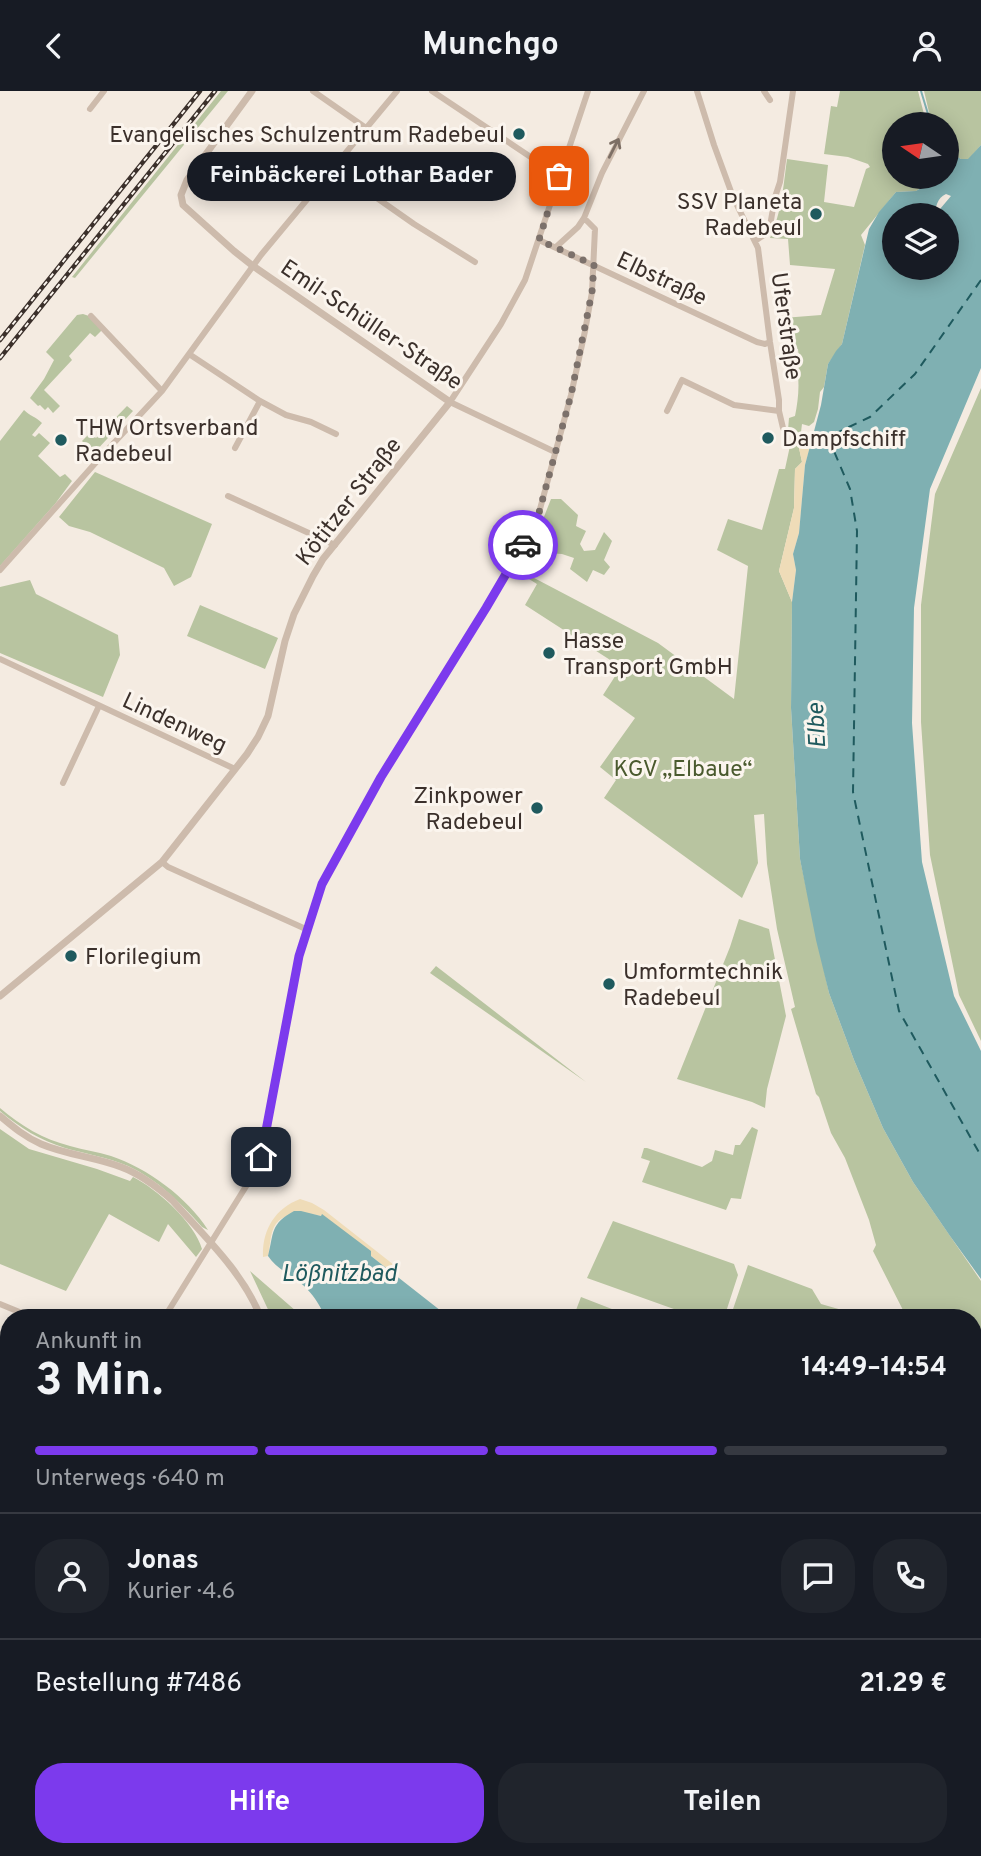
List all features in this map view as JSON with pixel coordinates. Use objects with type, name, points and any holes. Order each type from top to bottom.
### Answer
[{"type":"street","points":[[90,109],[104,91]]},
{"type":"street","name":"Emil-Schüller-Straße","points":[[252,91],[187,180],[181,195],[183,205],[253,266],[450,403],[555,452]]},
{"type":"street","points":[[313,91],[366,128]]},
{"type":"street","points":[[0,570],[162,391],[253,266],[397,91]]},
{"type":"street","points":[[432,91],[559,176]]},
{"type":"street","name":"Kötitzer Straße","points":[[0,996],[162,862],[258,737],[268,716],[294,614],[313,576],[450,403],[525,280],[588,91]]},
{"type":"street","points":[[556,247],[584,218],[602,173],[644,91]]},
{"type":"street","name":"Uferstraße","points":[[697,91],[733,197],[755,241],[760,259],[783,428]]},
{"type":"street","points":[[764,91],[770,100]]},
{"type":"street","points":[[755,241],[767,231],[772,219],[793,91]]},
{"type":"street","points":[[334,168],[414,225],[475,262]]},
{"type":"street","points":[[169,1309],[258,1167],[299,956],[322,884],[373,791],[537,520],[571,395],[592,292],[595,229],[584,218]]},
{"type":"street","name":"Elbstraße","points":[[539,240],[757,342],[770,342]]},
{"type":"street","points":[[91,316],[162,391]]},
{"type":"street","points":[[189,355],[286,415],[312,422],[335,434]]},
{"type":"street","name":"Uferstraße","points":[[667,411],[682,380],[734,405],[779,411]]},
{"type":"street","points":[[235,448],[261,401]]},
{"type":"street","points":[[228,496],[335,545]]},
{"type":"street","name":"Lindenweg","points":[[0,659],[235,769]]},
{"type":"street","name":"Lindenweg","points":[[63,783],[99,706]]},
{"type":"street","points":[[162,862],[308,930]]},
{"type":"street","points":[[0,1116],[15,1129],[41,1144],[120,1166],[147,1180],[172,1200],[211,1244],[238,1276],[257,1309]]},
{"type":"green space","points":[[221,91],[228,91],[75,278],[72,277]]},
{"type":"green space","name":"KGV „Elbaue“","points":[[840,91],[918,91],[923,112],[882,112],[882,189],[919,189],[896,192],[887,203],[882,203],[882,209],[861,235],[865,245],[842,344],[828,364],[814,422],[809,426],[802,424],[799,448],[802,462],[795,469],[794,508],[779,571],[792,602],[791,708],[800,859],[829,993],[854,1060],[883,1128],[913,1182],[981,1281],[981,1309],[902,1309],[873,1251],[876,1245],[869,1220],[816,1094],[791,1009],[795,1007],[777,929],[767,864],[764,814],[754,815],[758,863],[742,898],[604,798],[616,780],[600,767],[635,718],[603,695],[621,667],[525,605],[537,584],[516,571],[517,569],[658,643],[734,699],[748,566],[717,550],[728,519],[762,530],[779,469],[785,469],[793,432],[788,430],[789,418],[795,416],[798,399],[798,349],[794,349],[783,325],[783,318],[821,315],[835,269],[790,265],[788,239],[770,238],[780,209],[787,159],[828,165],[824,202],[854,207],[866,169],[870,167],[848,157],[824,154],[831,106],[837,107]]},
{"type":"green space","points":[[924,91],[981,91],[981,145],[969,159],[961,159],[959,112],[929,112]]},
{"type":"green space","points":[[77,315],[89,316],[102,330],[95,337],[90,333],[69,356],[72,360],[44,390],[60,406],[53,413],[48,407],[45,410],[38,406],[30,398],[54,360],[46,352]]},
{"type":"green space","points":[[981,388],[981,1041],[959,995],[930,855],[921,722],[921,605],[935,494]]},
{"type":"green space","points":[[127,406],[133,411],[94,453],[82,441],[90,433],[96,438]]},
{"type":"green space","points":[[24,410],[42,423],[32,435],[35,437],[39,433],[50,443],[38,456],[60,477],[65,474],[72,481],[0,566],[0,441]]},
{"type":"green space","points":[[95,472],[212,524],[191,577],[174,586],[164,568],[90,532],[69,526],[59,517]]},
{"type":"green space","points":[[551,499],[561,499],[578,515],[576,526],[586,531],[580,544],[584,551],[595,550],[604,532],[612,541],[604,560],[610,567],[604,575],[593,570],[587,582],[570,569],[574,558],[547,553],[538,532]]},
{"type":"green space","points":[[30,580],[36,594],[118,635],[120,655],[103,697],[0,653],[0,587]]},
{"type":"green space","points":[[200,605],[278,638],[265,669],[187,636]]},
{"type":"green space","points":[[739,919],[769,929],[786,1016],[767,1089],[765,1108],[677,1079]]},
{"type":"green space","points":[[436,966],[586,1082],[430,973]]},
{"type":"green space","points":[[0,1108],[42,1136],[125,1161],[152,1176],[178,1195],[208,1230],[168,1192],[139,1172],[112,1160],[47,1141],[15,1123],[0,1111]]},
{"type":"green space","points":[[752,1127],[758,1130],[741,1199],[731,1198],[726,1210],[642,1182],[650,1161],[641,1158],[644,1148],[702,1167],[712,1161],[715,1150],[733,1155],[735,1145],[740,1145]]},
{"type":"green space","points":[[0,1129],[29,1149],[130,1181],[133,1177],[143,1182],[164,1198],[192,1228],[202,1249],[196,1257],[168,1224],[159,1242],[109,1214],[66,1291],[0,1264]]},
{"type":"green space","points":[[613,1221],[734,1264],[738,1275],[727,1309],[674,1309],[587,1278]]},
{"type":"green space","points":[[748,1265],[812,1289],[821,1304],[838,1309],[733,1309]]},
{"type":"green space","points":[[250,1271],[294,1309],[268,1309]]},
{"type":"green space","points":[[581,1297],[612,1309],[576,1309]]},
{"type":"sand","points":[[801,432],[813,436],[805,465],[799,533],[793,554],[796,570],[792,602],[779,571],[794,508],[795,469],[802,462],[799,448]]},
{"type":"sand","points":[[300,1199],[324,1210],[394,1265],[390,1271],[321,1216],[308,1214],[288,1215],[278,1222],[274,1227],[268,1256],[263,1257],[265,1238],[271,1222],[283,1209]]},
{"type":"water","name":"Elbe","points":[[981,145],[981,368],[930,489],[914,608],[912,723],[922,862],[954,996],[981,1051],[981,1279],[913,1182],[883,1128],[829,993],[800,859],[791,708],[792,602],[796,570],[793,554],[799,533],[805,465],[821,405],[828,364],[842,344],[869,229],[882,208],[882,280],[959,280],[959,203],[945,203],[951,196],[946,194],[937,203],[887,203],[896,192],[959,189],[959,158],[968,159]]},
{"type":"water","name":"Lößnitzbad","points":[[294,1211],[322,1214],[371,1251],[371,1256],[439,1309],[321,1309],[307,1289],[268,1256],[277,1225]]},
{"type":"waterway","points":[[921,91],[927,112]]},
{"type":"ferry route","points":[[981,280],[915,374],[870,417],[828,437],[850,489],[857,531],[853,792],[899,1011],[981,1156]]},
{"type":"railway","points":[[0,340],[200,91]]},
{"type":"railway","points":[[0,358],[215,91]]},
{"type":"way so far","points":[[523,545],[537,520],[547,487],[571,395],[592,292],[594,265],[539,240],[559,176]]},
{"type":"place","name":"Evangelisches Schulzentrum Radebeul","points":[[519,134]]},
{"type":"place","name":"Feinbäckerei Lothar Bader","points":[[559,176]]},
{"type":"place","name":"SSV Planeta Radebeul","points":[[816,214]]},
{"type":"place","name":"Dampfschiff","points":[[768,438]]},
{"type":"place","name":"THW Ortsverband Radebeul","points":[[61,440]]},
{"type":"place","name":"Hasse Transport GmbH","points":[[549,653]]},
{"type":"place","name":"Zinkpower Radebeul","points":[[537,808]]},
{"type":"place","name":"Florilegium","points":[[71,956]]},
{"type":"place","name":"Umformtechnik Radebeul","points":[[609,984]]},
{"type":"route","points":[[261,1157],[299,956],[322,884],[381,777],[523,545]]}]
